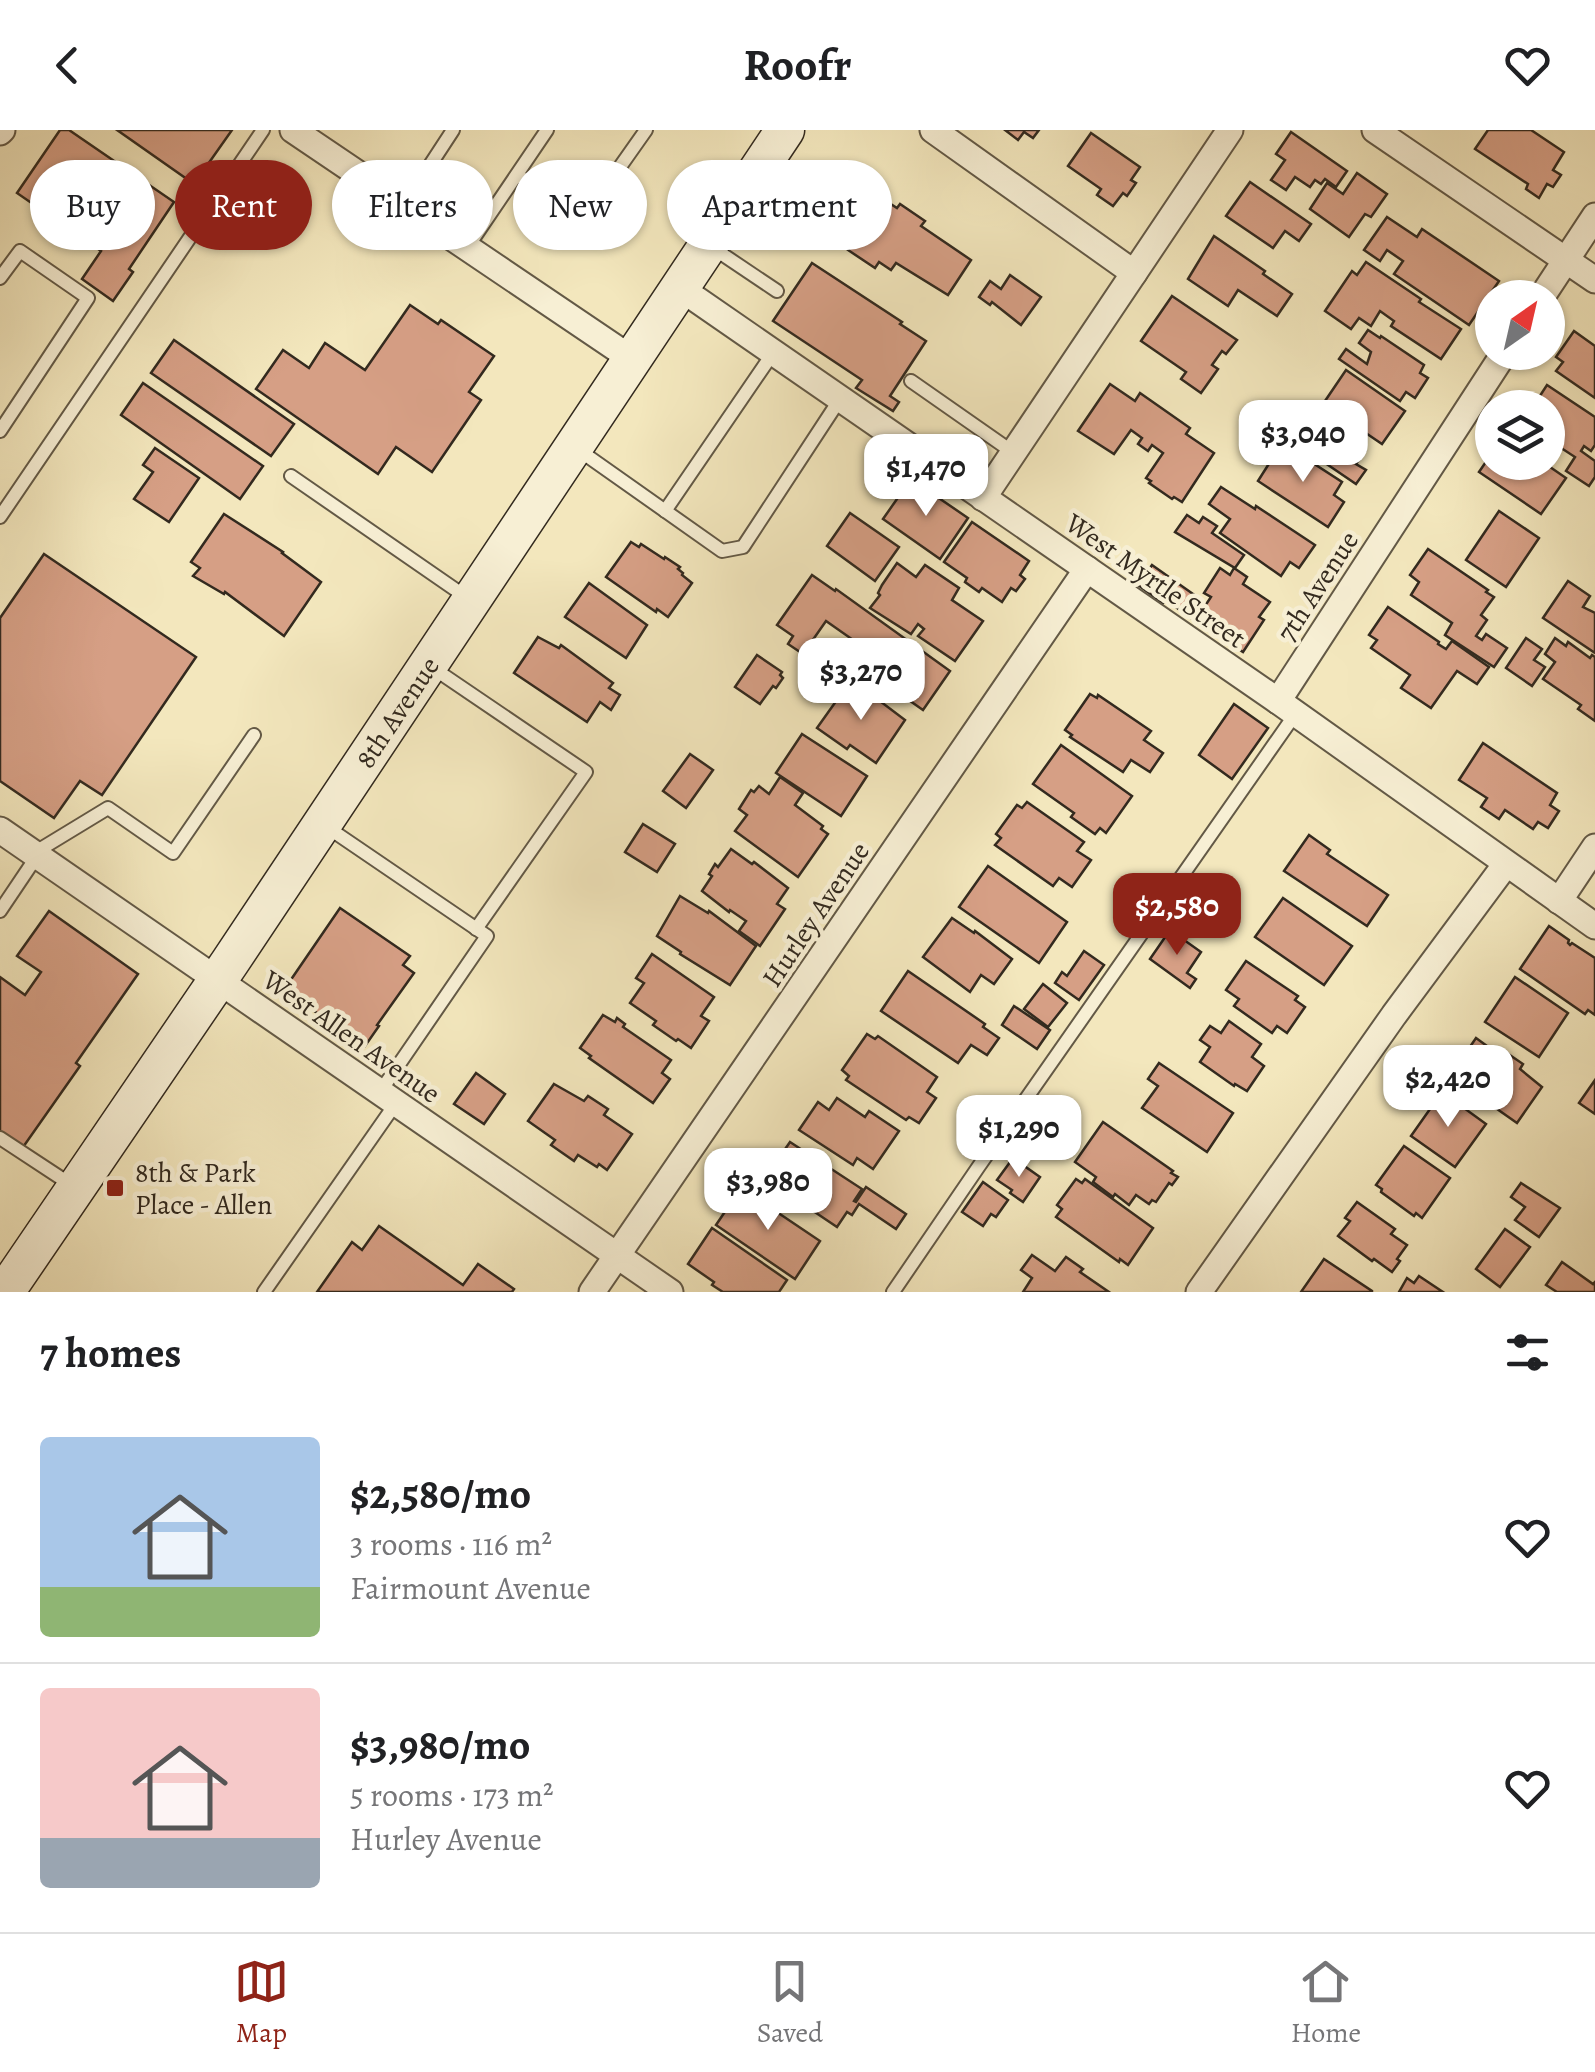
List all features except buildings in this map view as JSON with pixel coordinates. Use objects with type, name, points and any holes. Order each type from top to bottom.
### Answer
[{"type":"main road","name":"8th Avenue","points":[[765,160],[785,130]]},
{"type":"main road","name":"8th Avenue","points":[[5,1292],[705,250]]},
{"type":"street","points":[[294,130],[338,160]]},
{"type":"street","points":[[933,130],[1134,273]]},
{"type":"street","points":[[984,498],[1230,130]]},
{"type":"street","points":[[1375,130],[1595,280]]},
{"type":"street","points":[[1553,280],[1595,216]]},
{"type":"street","points":[[471,250],[632,359]]},
{"type":"street","name":"West Myrtle Street","points":[[680,288],[1287,707],[1595,926]]},
{"type":"street","name":"7th Avenue","points":[[1287,707],[1494,370]]},
{"type":"street","name":"Hurley Avenue","points":[[592,1292],[1087,569]]},
{"type":"street","name":"West Allen Avenue","points":[[0,830],[670,1292]]},
{"type":"street","points":[[1559,900],[1595,847]]},
{"type":"street","points":[[1199,1292],[1506,864]]},
{"type":"lane","points":[[0,517],[263,130]]},
{"type":"lane","points":[[434,160],[454,130]]},
{"type":"lane","points":[[527,160],[547,130]]},
{"type":"lane","points":[[625,160],[646,130]]},
{"type":"lane","points":[[493,211],[513,181]]},
{"type":"lane","points":[[715,250],[776,291]]},
{"type":"lane","points":[[0,278],[20,251],[88,298],[0,431]]},
{"type":"lane","points":[[665,511],[773,353]]},
{"type":"lane","points":[[911,381],[1014,453]]},
{"type":"lane","points":[[574,446],[722,552],[743,547],[840,398]]},
{"type":"lane","points":[[291,476],[470,601]]},
{"type":"lane","points":[[428,664],[586,772],[476,929]]},
{"type":"lane","points":[[893,1292],[1287,707]]},
{"type":"lane","points":[[0,910],[36,854],[108,808],[173,853],[254,735]]},
{"type":"lane","points":[[264,1292],[487,936],[322,824]]},
{"type":"lane","points":[[0,1138],[76,1188]]},
{"type":"place","name":"8th & Park Place - Allen","points":[[115,1188]]}]
